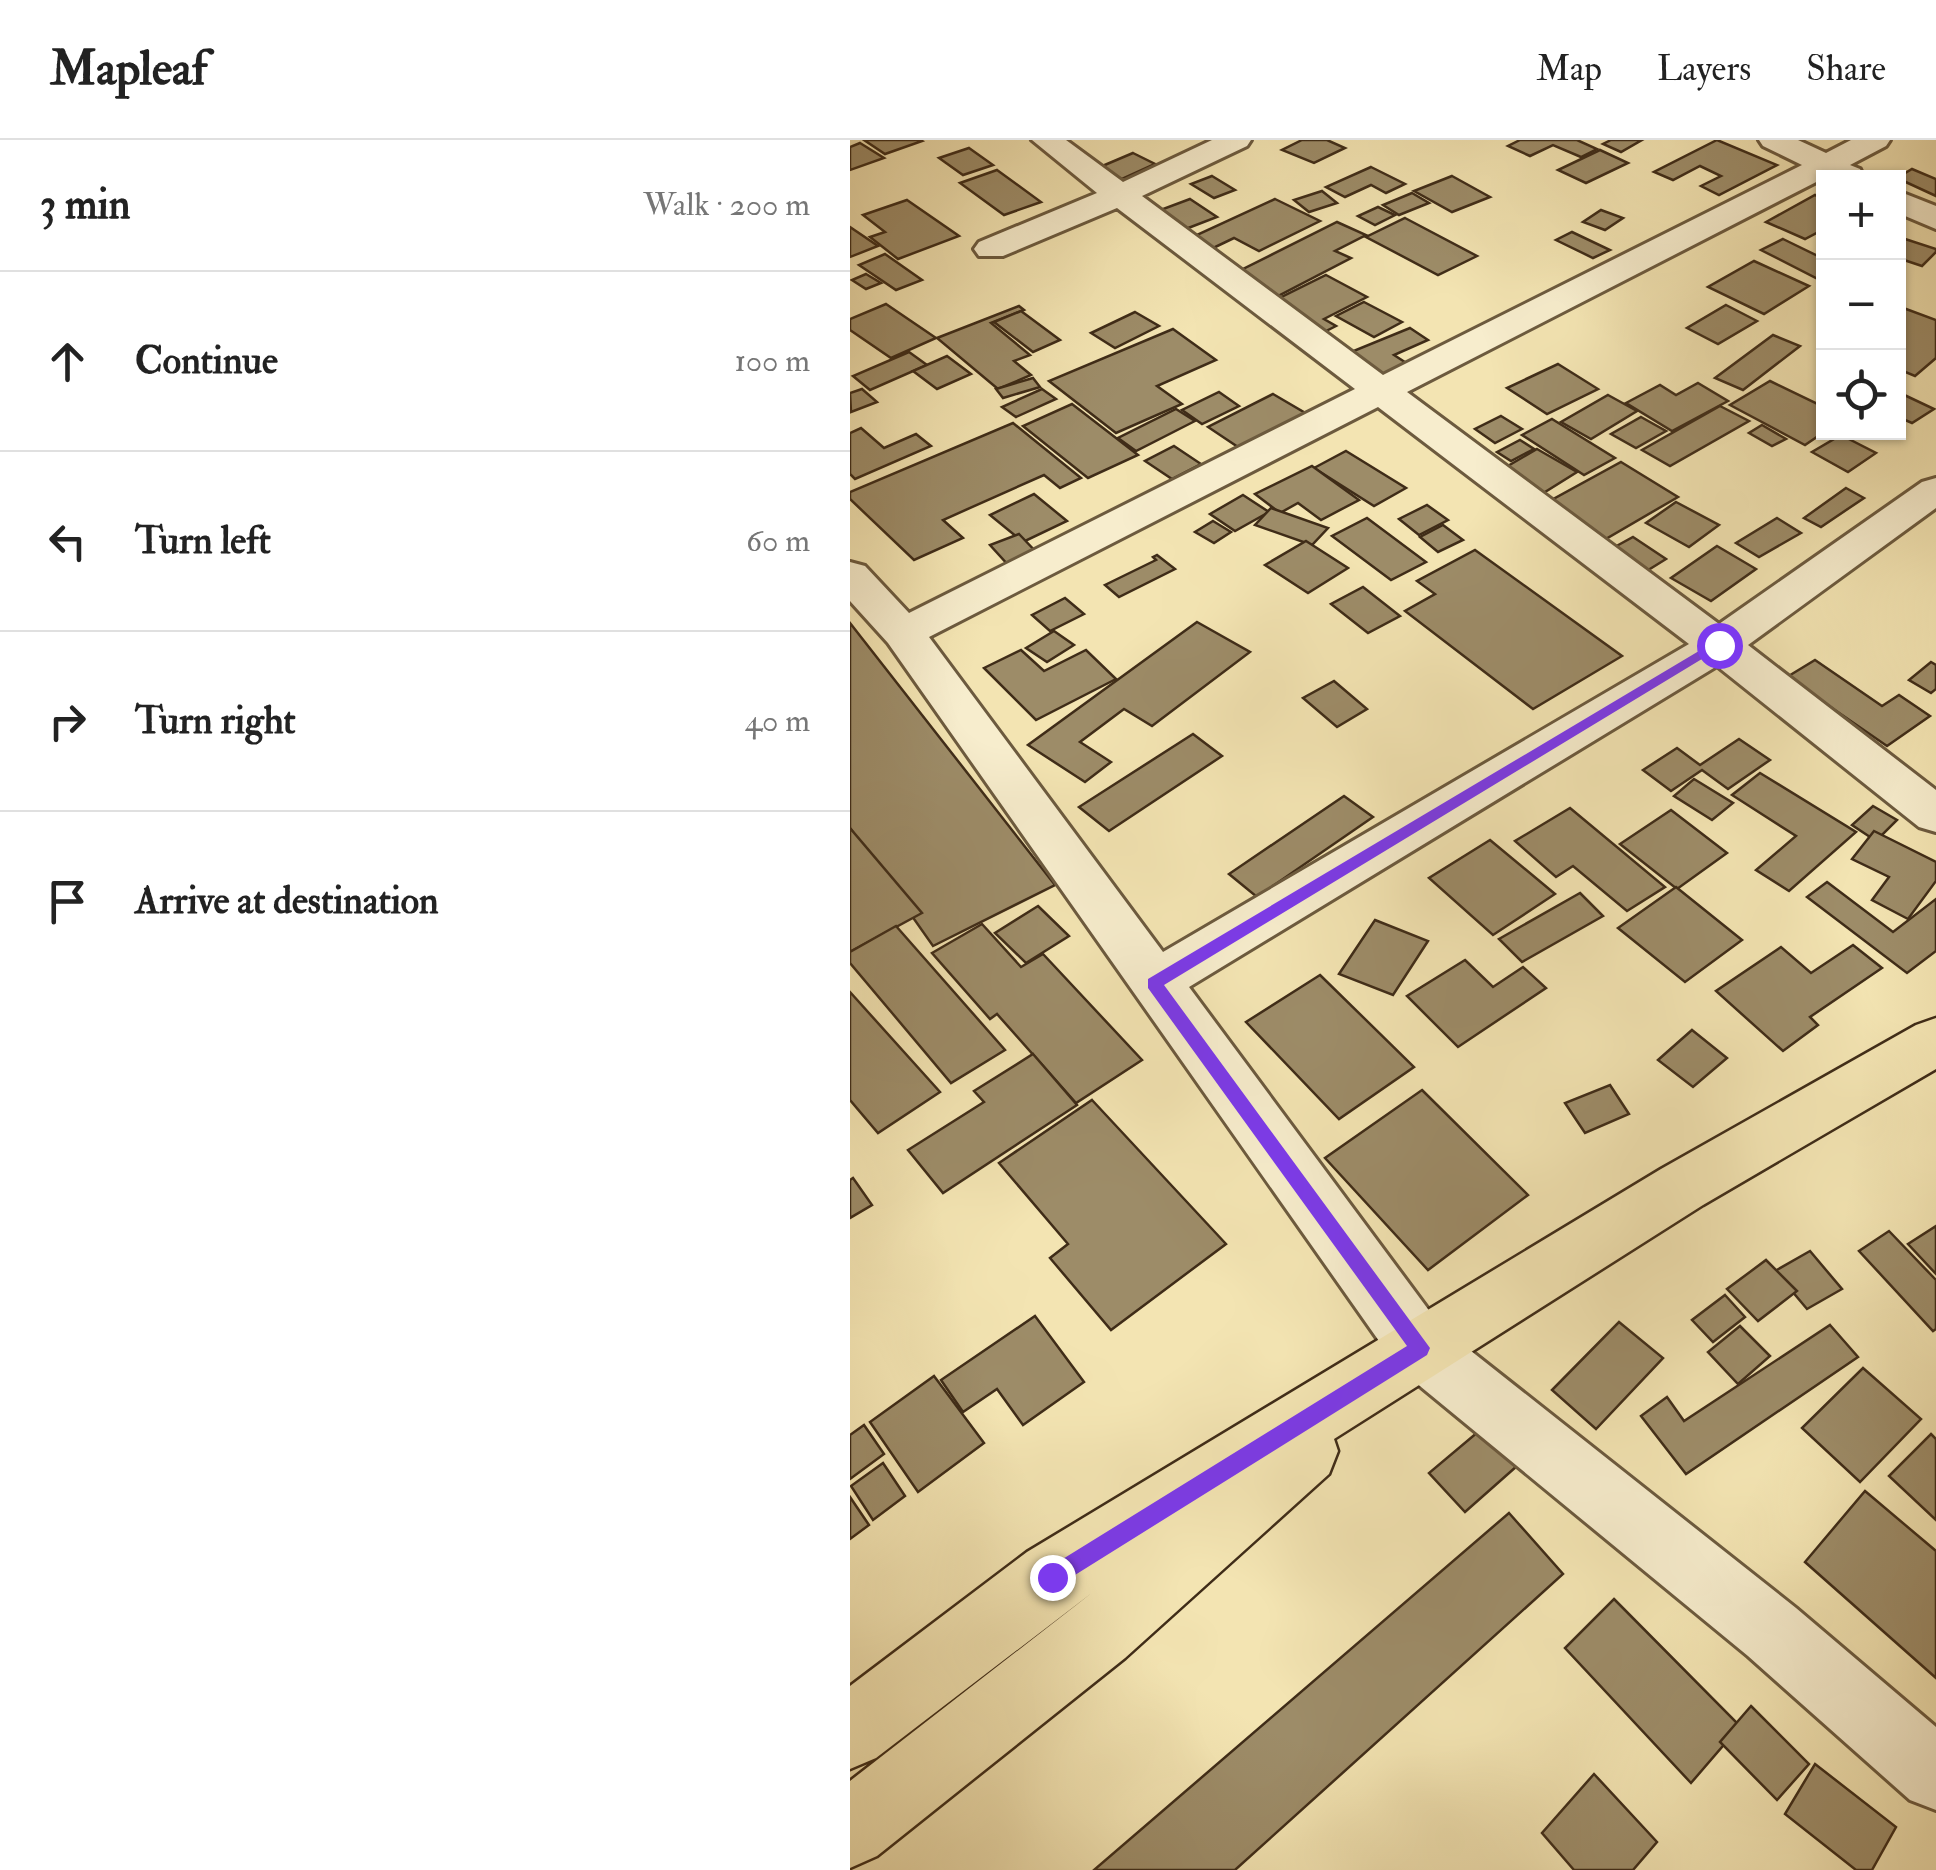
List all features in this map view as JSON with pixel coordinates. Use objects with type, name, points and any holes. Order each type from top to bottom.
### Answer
[{"type":"main road","points":[[850,1732],[1052,1577],[1682,1186],[1936,1040]]},
{"type":"main road","points":[[850,1829],[1100,1633],[1420,1348]]},
{"type":"street","points":[[1048,140],[1719,645],[1936,815]]},
{"type":"street","points":[[992,249],[1236,140]]},
{"type":"street","points":[[1774,140],[1837,170]]},
{"type":"street","points":[[1840,170],[1875,140]]},
{"type":"street","points":[[903,632],[1376,390],[1816,182]]},
{"type":"street","points":[[1906,204],[1936,219]]},
{"type":"street","points":[[1154,983],[1719,645],[1936,490]]},
{"type":"street","points":[[850,576],[903,632],[1420,1348],[1772,1632],[1936,1774]]},
{"type":"building","points":[[864,140],[920,140],[922,141],[885,154]]},
{"type":"building","points":[[1302,140],[1327,140],[1345,148],[1314,163],[1282,150]]},
{"type":"building","points":[[1520,140],[1577,140],[1597,149],[1581,157],[1553,145],[1530,156],[1508,146]]},
{"type":"building","points":[[1611,140],[1642,140],[1621,152],[1603,144]]},
{"type":"building","points":[[1717,140],[1777,165],[1719,195],[1701,186],[1721,176],[1700,166],[1673,180],[1654,172]]},
{"type":"building","points":[[860,143],[884,158],[850,170],[850,147]]},
{"type":"building","points":[[969,148],[993,165],[963,175],[939,158]]},
{"type":"building","points":[[1600,150],[1628,163],[1586,183],[1558,170]]},
{"type":"building","points":[[1133,153],[1155,164],[1122,179],[1100,167]]},
{"type":"building","points":[[1371,167],[1405,184],[1386,193],[1371,185],[1345,197],[1326,187]]},
{"type":"building","points":[[1912,169],[1936,179],[1936,196],[1906,182],[1906,173]]},
{"type":"building","points":[[997,170],[1041,202],[1004,215],[960,183]]},
{"type":"building","points":[[1212,176],[1235,190],[1214,198],[1191,184]]},
{"type":"building","points":[[1452,176],[1490,197],[1452,212],[1414,191]]},
{"type":"building","points":[[1322,191],[1337,203],[1309,212],[1294,200]]},
{"type":"building","points":[[1412,193],[1429,203],[1399,215],[1383,205]]},
{"type":"building","points":[[1816,195],[1816,233],[1805,239],[1766,222]]},
{"type":"building","points":[[1190,199],[1217,217],[1183,230],[1155,212]]},
{"type":"building","points":[[1275,199],[1320,221],[1259,251],[1234,238],[1209,250],[1188,239]]},
{"type":"building","points":[[907,200],[959,236],[898,259],[870,237],[885,232],[863,215]]},
{"type":"building","points":[[1378,207],[1395,215],[1375,225],[1358,216]]},
{"type":"building","points":[[1601,210],[1623,218],[1605,230],[1583,222]]},
{"type":"building","points":[[1405,218],[1477,256],[1438,275],[1366,237]]},
{"type":"building","points":[[1337,222],[1366,235],[1335,251],[1351,258],[1276,297],[1233,274]]},
{"type":"building","points":[[850,227],[878,246],[850,257]]},
{"type":"building","points":[[1572,232],[1610,250],[1593,258],[1556,240]]},
{"type":"building","points":[[1783,239],[1816,255],[1816,278],[1761,250]]},
{"type":"building","points":[[1906,239],[1936,249],[1922,266],[1906,261]]},
{"type":"building","points":[[885,254],[922,280],[896,290],[859,265]]},
{"type":"building","points":[[1754,261],[1809,286],[1764,314],[1708,287]]},
{"type":"building","points":[[866,274],[881,283],[866,289],[852,280]]},
{"type":"building","points":[[1326,275],[1367,297],[1324,319],[1336,326],[1316,336],[1261,307]]},
{"type":"building","points":[[1364,302],[1402,322],[1374,337],[1336,316]]},
{"type":"building","points":[[886,304],[936,338],[891,358],[850,330],[850,319]]},
{"type":"building","points":[[1726,305],[1757,321],[1718,344],[1687,328]]},
{"type":"building","points":[[1019,306],[1024,310],[991,323],[1030,355],[1014,361],[1031,375],[998,389],[937,338]]},
{"type":"building","points":[[1906,309],[1936,320],[1936,358],[1915,376],[1906,372]]},
{"type":"building","points":[[1021,311],[1060,340],[1033,352],[994,322]]},
{"type":"building","points":[[1135,312],[1159,326],[1115,348],[1091,333]]},
{"type":"building","points":[[1410,328],[1428,340],[1394,355],[1411,366],[1366,386],[1329,361]]},
{"type":"building","points":[[1173,329],[1216,360],[1157,386],[1182,404],[1116,433],[1049,381]]},
{"type":"building","points":[[1773,335],[1800,346],[1743,390],[1715,378]]},
{"type":"building","points":[[909,352],[927,365],[870,390],[853,376]]},
{"type":"building","points":[[947,356],[971,374],[937,389],[913,371]]},
{"type":"building","points":[[1558,364],[1598,389],[1547,414],[1507,388]]},
{"type":"building","points":[[1033,378],[1040,387],[1003,398],[996,389]]},
{"type":"building","points":[[1770,381],[1816,403],[1816,437],[1805,445],[1730,405]]},
{"type":"building","points":[[1698,383],[1728,401],[1672,431],[1626,403],[1660,385],[1676,395]]},
{"type":"building","points":[[862,389],[877,402],[851,412],[850,393]]},
{"type":"building","points":[[1042,389],[1056,399],[1016,417],[1002,407]]},
{"type":"building","points":[[1219,392],[1239,406],[1202,424],[1182,410]]},
{"type":"building","points":[[1273,394],[1307,414],[1241,449],[1208,427]]},
{"type":"building","points":[[1608,395],[1637,411],[1591,439],[1561,422]]},
{"type":"building","points":[[1906,396],[1934,409],[1912,423],[1906,420]]},
{"type":"building","points":[[1072,404],[1138,455],[1088,478],[1023,426]]},
{"type":"building","points":[[1720,406],[1749,421],[1670,466],[1642,450]]},
{"type":"building","points":[[1176,409],[1195,421],[1136,451],[1118,438]]},
{"type":"building","points":[[1501,416],[1522,429],[1495,443],[1475,429]]},
{"type":"building","points":[[1641,417],[1666,431],[1636,448],[1611,434]]},
{"type":"building","points":[[1552,419],[1615,458],[1584,475],[1522,435]]},
{"type":"building","points":[[1013,423],[1081,478],[1060,488],[1044,475],[943,520],[963,538],[914,560],[850,499],[850,492]]},
{"type":"building","points":[[1762,425],[1786,439],[1772,446],[1749,433]]},
{"type":"building","points":[[861,428],[884,448],[916,434],[931,446],[855,479],[850,474],[850,433]]},
{"type":"building","points":[[1520,440],[1534,449],[1511,461],[1497,452]]},
{"type":"building","points":[[1832,440],[1851,440],[1876,453],[1848,472],[1812,452]]},
{"type":"building","points":[[1174,446],[1201,464],[1172,479],[1145,461]]},
{"type":"building","points":[[1537,449],[1577,472],[1529,502],[1489,477]]},
{"type":"building","points":[[1346,451],[1406,488],[1374,506],[1314,468]]},
{"type":"building","points":[[1621,462],[1678,497],[1604,540],[1537,508]]},
{"type":"building","points":[[1312,466],[1359,500],[1321,520],[1298,503],[1280,513],[1255,494]]},
{"type":"building","points":[[1846,488],[1864,498],[1821,527],[1804,518]]},
{"type":"building","points":[[1034,494],[1067,521],[1023,542],[990,515]]},
{"type":"building","points":[[1243,495],[1269,512],[1235,531],[1210,514]]},
{"type":"building","points":[[1676,502],[1719,525],[1689,547],[1646,523]]},
{"type":"building","points":[[1427,505],[1448,520],[1419,535],[1399,519]]},
{"type":"building","points":[[1271,508],[1328,528],[1312,545],[1255,525]]},
{"type":"building","points":[[1367,518],[1426,562],[1391,580],[1332,536]]},
{"type":"building","points":[[1777,518],[1801,533],[1759,557],[1736,543]]},
{"type":"building","points":[[1213,521],[1231,532],[1214,543],[1195,532]]},
{"type":"building","points":[[1443,525],[1463,540],[1438,552],[1420,537]]},
{"type":"building","points":[[1019,534],[1039,555],[1010,567],[990,545]]},
{"type":"building","points":[[1633,537],[1666,559],[1645,572],[1611,549]]},
{"type":"building","points":[[1306,541],[1348,568],[1308,593],[1265,565]]},
{"type":"building","points":[[1717,546],[1756,569],[1711,601],[1671,578]]},
{"type":"building","points":[[1475,550],[1622,656],[1533,709],[1405,611],[1435,594],[1417,581]]},
{"type":"building","points":[[1157,555],[1175,569],[1119,597],[1105,585],[1156,560],[1153,557]]},
{"type":"building","points":[[1363,587],[1400,616],[1368,633],[1331,604]]},
{"type":"building","points":[[1065,598],[1084,614],[1050,631],[1032,615]]},
{"type":"building","points":[[1197,622],[1250,652],[1152,726],[1124,709],[1080,742],[1111,762],[1085,782],[1028,745]]},
{"type":"building","points":[[850,623],[1055,885],[933,946],[850,828]]},
{"type":"building","points":[[1054,631],[1074,645],[1047,662],[1026,648]]},
{"type":"building","points":[[1021,650],[1044,671],[1086,650],[1116,679],[1036,720],[984,668]]},
{"type":"building","points":[[1815,660],[1882,706],[1899,695],[1930,716],[1887,746],[1787,677]]},
{"type":"building","points":[[1931,662],[1936,665],[1936,689],[1931,693],[1909,680]]},
{"type":"building","points":[[1334,681],[1367,709],[1337,727],[1303,698]]},
{"type":"building","points":[[1193,734],[1222,756],[1109,831],[1079,807]]},
{"type":"building","points":[[1739,739],[1770,760],[1728,789],[1702,770],[1671,791],[1643,770],[1677,748],[1700,765]]},
{"type":"building","points":[[1760,773],[1856,832],[1789,891],[1756,870],[1796,836],[1732,795]]},
{"type":"building","points":[[1694,779],[1733,803],[1712,820],[1674,796]]},
{"type":"building","points":[[1344,796],[1373,817],[1257,897],[1229,874]]},
{"type":"building","points":[[1873,806],[1897,820],[1876,841],[1852,825]]},
{"type":"building","points":[[1570,808],[1665,887],[1627,911],[1573,866],[1556,877],[1515,841]]},
{"type":"building","points":[[1671,810],[1727,853],[1677,889],[1620,844]]},
{"type":"building","points":[[850,828],[922,913],[850,952]]},
{"type":"building","points":[[1874,831],[1936,862],[1936,881],[1908,919],[1872,900],[1889,877],[1852,859]]},
{"type":"building","points":[[1490,840],[1555,894],[1493,935],[1429,878]]},
{"type":"building","points":[[1827,882],[1893,932],[1936,899],[1936,951],[1907,973],[1807,897]]},
{"type":"building","points":[[1676,887],[1742,940],[1685,982],[1618,928]]},
{"type":"building","points":[[1580,893],[1603,916],[1522,962],[1499,939]]},
{"type":"building","points":[[1038,906],[1069,936],[1026,963],[995,933]]},
{"type":"building","points":[[1375,920],[1428,941],[1393,995],[1339,974]]},
{"type":"building","points":[[982,924],[1021,967],[1043,954],[1142,1060],[1076,1103],[997,1014],[990,1019],[932,953]]},
{"type":"building","points":[[896,926],[1005,1050],[951,1083],[850,963],[850,952]]},
{"type":"building","points":[[1853,945],[1882,968],[1810,1017],[1818,1025],[1783,1051],[1716,991],[1781,947],[1811,973]]},
{"type":"building","points":[[1465,960],[1493,987],[1523,967],[1546,988],[1458,1047],[1407,996]]},
{"type":"building","points":[[1320,975],[1414,1067],[1339,1119],[1246,1022]]},
{"type":"building","points":[[850,992],[940,1092],[878,1133],[850,1100]]},
{"type":"building","points":[[1692,1030],[1727,1058],[1693,1087],[1658,1060]]},
{"type":"building","points":[[1033,1054],[1077,1105],[943,1193],[908,1150],[984,1102],[974,1091]]},
{"type":"building","points":[[1610,1085],[1629,1114],[1585,1133],[1565,1103]]},
{"type":"building","points":[[1422,1090],[1528,1195],[1428,1270],[1325,1158]]},
{"type":"building","points":[[1092,1100],[1226,1244],[1111,1330],[1050,1258],[1068,1244],[999,1163]]},
{"type":"building","points":[[853,1178],[872,1205],[850,1218],[850,1180]]},
{"type":"building","points":[[1936,1226],[1936,1274],[1908,1244]]},
{"type":"building","points":[[1889,1231],[1936,1280],[1933,1331],[1859,1251]]},
{"type":"building","points":[[1810,1251],[1842,1289],[1807,1309],[1775,1271]]},
{"type":"building","points":[[1766,1260],[1797,1291],[1758,1321],[1727,1289]]},
{"type":"building","points":[[1725,1295],[1745,1317],[1713,1342],[1692,1320]]},
{"type":"building","points":[[1035,1316],[1084,1382],[1023,1425],[997,1389],[963,1412],[941,1380]]},
{"type":"building","points":[[1619,1322],[1663,1358],[1596,1429],[1552,1390]]},
{"type":"building","points":[[1830,1325],[1858,1357],[1686,1474],[1641,1416],[1667,1397],[1684,1421]]},
{"type":"building","points":[[1740,1326],[1770,1356],[1738,1384],[1708,1352]]},
{"type":"building","points":[[1863,1368],[1921,1419],[1860,1482],[1802,1428]]},
{"type":"building","points":[[934,1376],[984,1443],[918,1492],[870,1422]]},
{"type":"building","points":[[1491,1421],[1526,1458],[1465,1512],[1429,1473]]},
{"type":"building","points":[[864,1425],[884,1454],[850,1479],[850,1435]]},
{"type":"building","points":[[1931,1434],[1936,1439],[1936,1520],[1889,1476]]},
{"type":"building","points":[[883,1463],[905,1496],[873,1520],[851,1486]]},
{"type":"building","points":[[1865,1491],[1936,1551],[1936,1678],[1805,1562]]},
{"type":"building","points":[[850,1497],[869,1525],[850,1539]]},
{"type":"building","points":[[1509,1513],[1563,1574],[1235,1870],[1094,1870]]},
{"type":"building","points":[[1614,1599],[1740,1726],[1691,1783],[1565,1648]]},
{"type":"building","points":[[1751,1706],[1809,1764],[1777,1800],[1720,1742]]},
{"type":"building","points":[[1815,1764],[1896,1827],[1872,1870],[1856,1870],[1785,1814]]},
{"type":"building","points":[[1594,1774],[1657,1842],[1633,1870],[1574,1870],[1542,1833]]},
{"type":"route","points":[[1052,1577],[1420,1348],[1154,983],[1719,645]]}]
